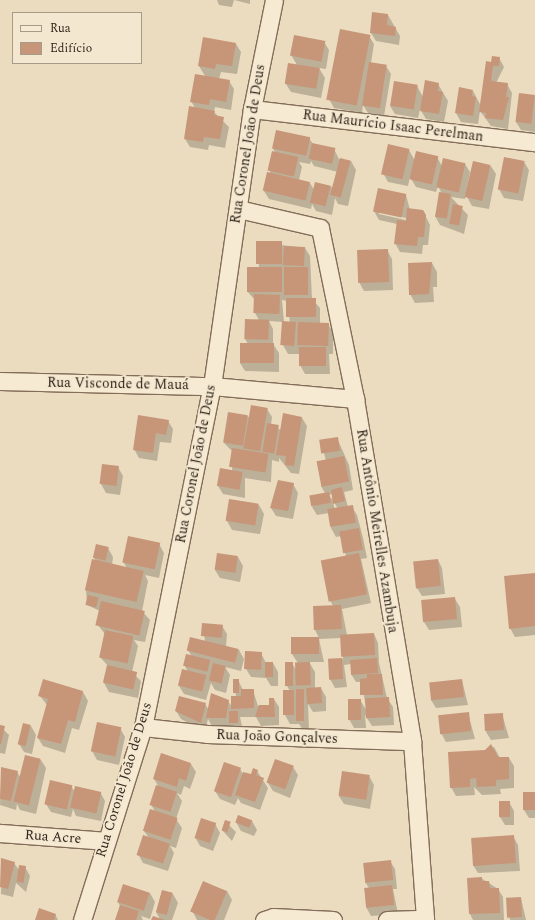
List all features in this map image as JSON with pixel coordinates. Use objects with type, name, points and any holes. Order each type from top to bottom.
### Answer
[{"type":"street","name":"Rua Coronel João de Deus","points":[[82,920],[143,727],[212,386],[252,109],[274,0]]},
{"type":"street","name":"Rua Maurício Isaac Perelman","points":[[252,109],[535,142]]},
{"type":"street","name":"Rua Antônio Meirelles Azambuja","points":[[238,209],[320,228],[355,399],[412,742],[425,919]]},
{"type":"street","name":"Rua Visconde de Mauá","points":[[0,381],[212,386],[355,399]]},
{"type":"street","name":"Rua João Gonçalves","points":[[143,727],[207,734],[412,742]]},
{"type":"street","name":"Rua Acre","points":[[0,833],[106,841]]},
{"type":"street","points":[[264,920],[273,917],[333,920]]},
{"type":"street","points":[[387,920],[425,919]]},
{"type":"building","points":[[372,12],[388,14],[387,25],[396,27],[395,36],[370,33]]},
{"type":"building","points":[[340,29],[370,35],[357,106],[326,100]]},
{"type":"building","points":[[294,35],[325,41],[321,62],[290,56]]},
{"type":"building","points":[[203,37],[236,43],[232,66],[216,64],[215,69],[198,66]]},
{"type":"building","points":[[492,56],[500,57],[499,66],[493,66],[491,81],[508,83],[506,97],[509,97],[503,120],[485,118],[486,113],[479,112],[486,61],[491,62]]},
{"type":"building","points":[[369,62],[387,65],[380,108],[362,105]]},
{"type":"building","points":[[288,63],[320,68],[316,89],[285,84]]},
{"type":"building","points":[[195,74],[230,80],[226,102],[210,99],[209,105],[190,102]]},
{"type":"building","points":[[425,80],[439,83],[438,91],[443,92],[439,114],[420,111]]},
{"type":"building","points":[[394,81],[418,85],[414,109],[390,106]]},
{"type":"building","points":[[459,87],[473,90],[472,96],[476,97],[473,116],[455,113]]},
{"type":"building","points":[[519,93],[535,95],[531,124],[515,122]]},
{"type":"building","points":[[189,106],[215,111],[214,115],[224,117],[220,139],[204,137],[203,142],[184,139]]},
{"type":"building","points":[[276,130],[310,137],[306,156],[272,149]]},
{"type":"building","points":[[312,143],[335,148],[332,164],[309,159]]},
{"type":"building","points":[[388,144],[409,149],[402,179],[381,174]]},
{"type":"building","points":[[272,151],[298,157],[294,177],[268,170]]},
{"type":"building","points":[[416,151],[438,156],[432,184],[409,179]]},
{"type":"building","points":[[504,157],[525,161],[518,193],[498,189]]},
{"type":"building","points":[[340,158],[351,161],[341,198],[330,195]]},
{"type":"building","points":[[443,158],[465,163],[459,192],[436,187]]},
{"type":"building","points":[[473,161],[491,165],[482,201],[465,197]]},
{"type":"building","points":[[267,172],[310,182],[306,200],[263,191]]},
{"type":"building","points":[[315,182],[331,186],[325,206],[310,202]]},
{"type":"building","points":[[378,188],[406,194],[401,218],[373,211]]},
{"type":"building","points":[[439,192],[451,194],[447,219],[435,217]]},
{"type":"building","points":[[453,204],[463,206],[459,226],[449,224]]},
{"type":"building","points":[[407,208],[423,210],[426,215],[424,237],[418,237],[417,246],[394,244],[397,220],[406,221]]},
{"type":"building","points":[[256,241],[282,241],[282,264],[256,264]]},
{"type":"building","points":[[284,246],[305,247],[304,266],[283,265]]},
{"type":"building","points":[[388,249],[389,282],[358,283],[357,250]]},
{"type":"building","points":[[432,262],[429,294],[409,295],[408,263]]},
{"type":"building","points":[[247,267],[282,267],[282,292],[247,292]]},
{"type":"building","points":[[284,267],[308,267],[308,295],[284,295]]},
{"type":"building","points":[[254,294],[280,295],[279,314],[253,313]]},
{"type":"building","points":[[286,298],[316,298],[316,317],[286,317]]},
{"type":"building","points":[[245,319],[269,320],[268,340],[244,339]]},
{"type":"building","points":[[282,321],[296,322],[294,346],[280,345]]},
{"type":"building","points":[[298,322],[329,323],[328,346],[297,345]]},
{"type":"building","points":[[240,343],[274,343],[274,363],[240,363]]},
{"type":"building","points":[[299,347],[326,347],[326,366],[299,366]]},
{"type":"building","points":[[251,405],[268,408],[260,451],[243,448]]},
{"type":"building","points":[[228,412],[248,415],[243,446],[223,443]]},
{"type":"building","points":[[283,413],[302,417],[294,466],[285,465],[286,456],[276,455]]},
{"type":"building","points":[[138,415],[169,420],[166,435],[156,433],[153,453],[133,450]]},
{"type":"building","points":[[267,423],[279,425],[274,454],[262,452]]},
{"type":"building","points":[[338,437],[340,451],[321,454],[319,440]]},
{"type":"building","points":[[232,448],[269,454],[266,473],[229,467]]},
{"type":"building","points":[[344,456],[349,482],[321,487],[317,461]]},
{"type":"building","points":[[102,464],[119,466],[116,486],[100,484]]},
{"type":"building","points":[[220,468],[243,472],[240,490],[217,486]]},
{"type":"building","points":[[278,480],[294,483],[288,511],[270,508]]},
{"type":"building","points":[[342,487],[345,501],[333,504],[331,490]]},
{"type":"building","points":[[329,492],[331,503],[311,506],[309,495]]},
{"type":"building","points":[[229,499],[259,504],[255,525],[226,521]]},
{"type":"building","points":[[353,505],[356,523],[330,527],[327,509]]},
{"type":"building","points":[[359,528],[363,550],[343,553],[339,531]]},
{"type":"building","points":[[128,536],[160,543],[155,569],[122,562]]},
{"type":"building","points":[[96,544],[109,547],[106,561],[93,558]]},
{"type":"building","points":[[217,553],[238,556],[235,573],[215,570]]},
{"type":"building","points":[[359,553],[367,594],[329,602],[321,560]]},
{"type":"building","points":[[92,559],[144,571],[136,602],[85,590]]},
{"type":"building","points":[[438,559],[441,586],[416,588],[413,562]]},
{"type":"building","points":[[535,573],[535,626],[509,629],[504,576]]},
{"type":"building","points":[[88,595],[99,598],[96,608],[85,605]]},
{"type":"building","points":[[455,597],[457,619],[423,622],[421,600]]},
{"type":"building","points":[[101,601],[145,611],[139,635],[95,625]]},
{"type":"building","points":[[341,605],[342,629],[314,630],[313,606]]},
{"type":"building","points":[[202,623],[223,625],[222,638],[201,636]]},
{"type":"building","points":[[105,630],[133,636],[128,663],[99,657]]},
{"type":"building","points":[[374,633],[375,655],[341,657],[340,635]]},
{"type":"building","points":[[190,637],[239,649],[235,663],[187,651]]},
{"type":"building","points":[[291,637],[319,637],[319,654],[291,654]]},
{"type":"building","points":[[245,651],[262,652],[261,670],[244,669]]},
{"type":"building","points":[[186,654],[210,660],[207,672],[183,666]]},
{"type":"building","points":[[342,658],[343,679],[329,680],[328,659]]},
{"type":"building","points":[[377,658],[378,673],[351,675],[350,660]]},
{"type":"building","points":[[265,662],[273,662],[273,677],[265,677]]},
{"type":"building","points":[[285,662],[293,662],[293,686],[285,686]]},
{"type":"building","points":[[310,662],[311,685],[296,686],[295,663]]},
{"type":"building","points":[[213,663],[226,666],[222,683],[209,681]]},
{"type":"building","points":[[107,665],[137,672],[133,690],[103,683]]},
{"type":"building","points":[[182,669],[206,675],[202,692],[178,685]]},
{"type":"building","points":[[367,674],[382,674],[383,695],[360,695],[360,679],[367,678]]},
{"type":"building","points":[[43,679],[83,691],[75,722],[68,720],[61,744],[37,738],[48,699],[38,696]]},
{"type":"building","points":[[233,679],[239,679],[239,693],[233,693]]},
{"type":"building","points":[[462,679],[464,697],[431,700],[429,682]]},
{"type":"building","points":[[321,687],[322,703],[307,704],[306,688]]},
{"type":"building","points":[[241,689],[254,689],[254,708],[231,709],[231,696],[241,696]]},
{"type":"building","points":[[296,689],[304,689],[304,721],[296,721]]},
{"type":"building","points":[[283,690],[294,690],[294,715],[283,715]]},
{"type":"building","points":[[211,693],[229,700],[226,718],[206,718]]},
{"type":"building","points":[[179,696],[206,703],[201,723],[175,711]]},
{"type":"building","points":[[389,697],[390,717],[366,718],[365,698]]},
{"type":"building","points":[[269,698],[274,698],[275,717],[255,717],[259,705],[269,705]]},
{"type":"building","points":[[348,699],[361,699],[361,720],[348,720]]},
{"type":"building","points":[[229,711],[238,711],[238,723],[229,723]]},
{"type":"building","points":[[469,712],[471,731],[440,734],[438,715]]},
{"type":"building","points":[[503,713],[504,730],[485,731],[484,714]]},
{"type":"building","points":[[97,722],[121,727],[115,757],[91,751]]},
{"type":"building","points":[[23,723],[31,725],[25,746],[18,744]]},
{"type":"building","points":[[0,725],[5,726],[1,744],[0,744]]},
{"type":"building","points":[[491,744],[498,757],[509,757],[509,779],[496,780],[496,786],[477,787],[476,778],[470,779],[470,787],[450,788],[448,752],[485,750]]},
{"type":"building","points":[[161,753],[191,763],[186,781],[179,778],[177,787],[153,779]]},
{"type":"building","points":[[25,755],[41,759],[29,805],[13,802]]},
{"type":"building","points":[[275,759],[294,766],[285,789],[266,782]]},
{"type":"building","points":[[224,762],[241,768],[231,797],[214,791]]},
{"type":"building","points":[[1,767],[18,771],[11,801],[0,799]]},
{"type":"building","points":[[253,768],[258,770],[256,775],[264,778],[255,802],[235,795],[243,772],[251,774]]},
{"type":"building","points":[[342,771],[370,775],[366,800],[339,796]]},
{"type":"building","points":[[50,780],[72,785],[67,810],[44,804]]},
{"type":"building","points":[[156,785],[177,792],[170,812],[150,805]]},
{"type":"building","points":[[75,786],[101,792],[96,814],[70,807]]},
{"type":"building","points":[[523,792],[535,792],[535,810],[523,810]]},
{"type":"building","points":[[499,801],[510,801],[510,817],[499,817]]},
{"type":"building","points":[[150,809],[178,818],[170,840],[143,831]]},
{"type":"building","points":[[238,815],[252,820],[249,828],[235,823]]},
{"type":"building","points":[[201,818],[216,823],[210,843],[195,838]]},
{"type":"building","points":[[225,820],[231,822],[227,832],[222,830]]},
{"type":"building","points":[[143,835],[170,844],[163,864],[137,855]]},
{"type":"building","points":[[514,835],[516,863],[473,866],[471,838]]},
{"type":"building","points":[[1,858],[15,862],[8,889],[0,887]]},
{"type":"building","points":[[391,860],[393,880],[365,883],[363,863]]},
{"type":"building","points":[[19,865],[26,866],[24,883],[17,882]]},
{"type":"building","points":[[482,877],[482,881],[489,881],[490,888],[499,888],[500,913],[469,914],[467,878]]},
{"type":"building","points":[[203,881],[227,891],[215,920],[210,920],[190,911]]},
{"type":"building","points":[[123,884],[150,893],[144,911],[117,902]]},
{"type":"building","points":[[392,885],[394,905],[366,908],[364,888]]},
{"type":"building","points":[[162,890],[173,893],[167,915],[156,912]]},
{"type":"building","points":[[521,897],[522,917],[507,918],[506,898]]},
{"type":"building","points":[[120,905],[139,911],[136,920],[115,920]]},
{"type":"building","points":[[39,908],[56,914],[54,920],[35,920]]},
{"type":"building","points":[[153,916],[165,920],[151,920]]}]
